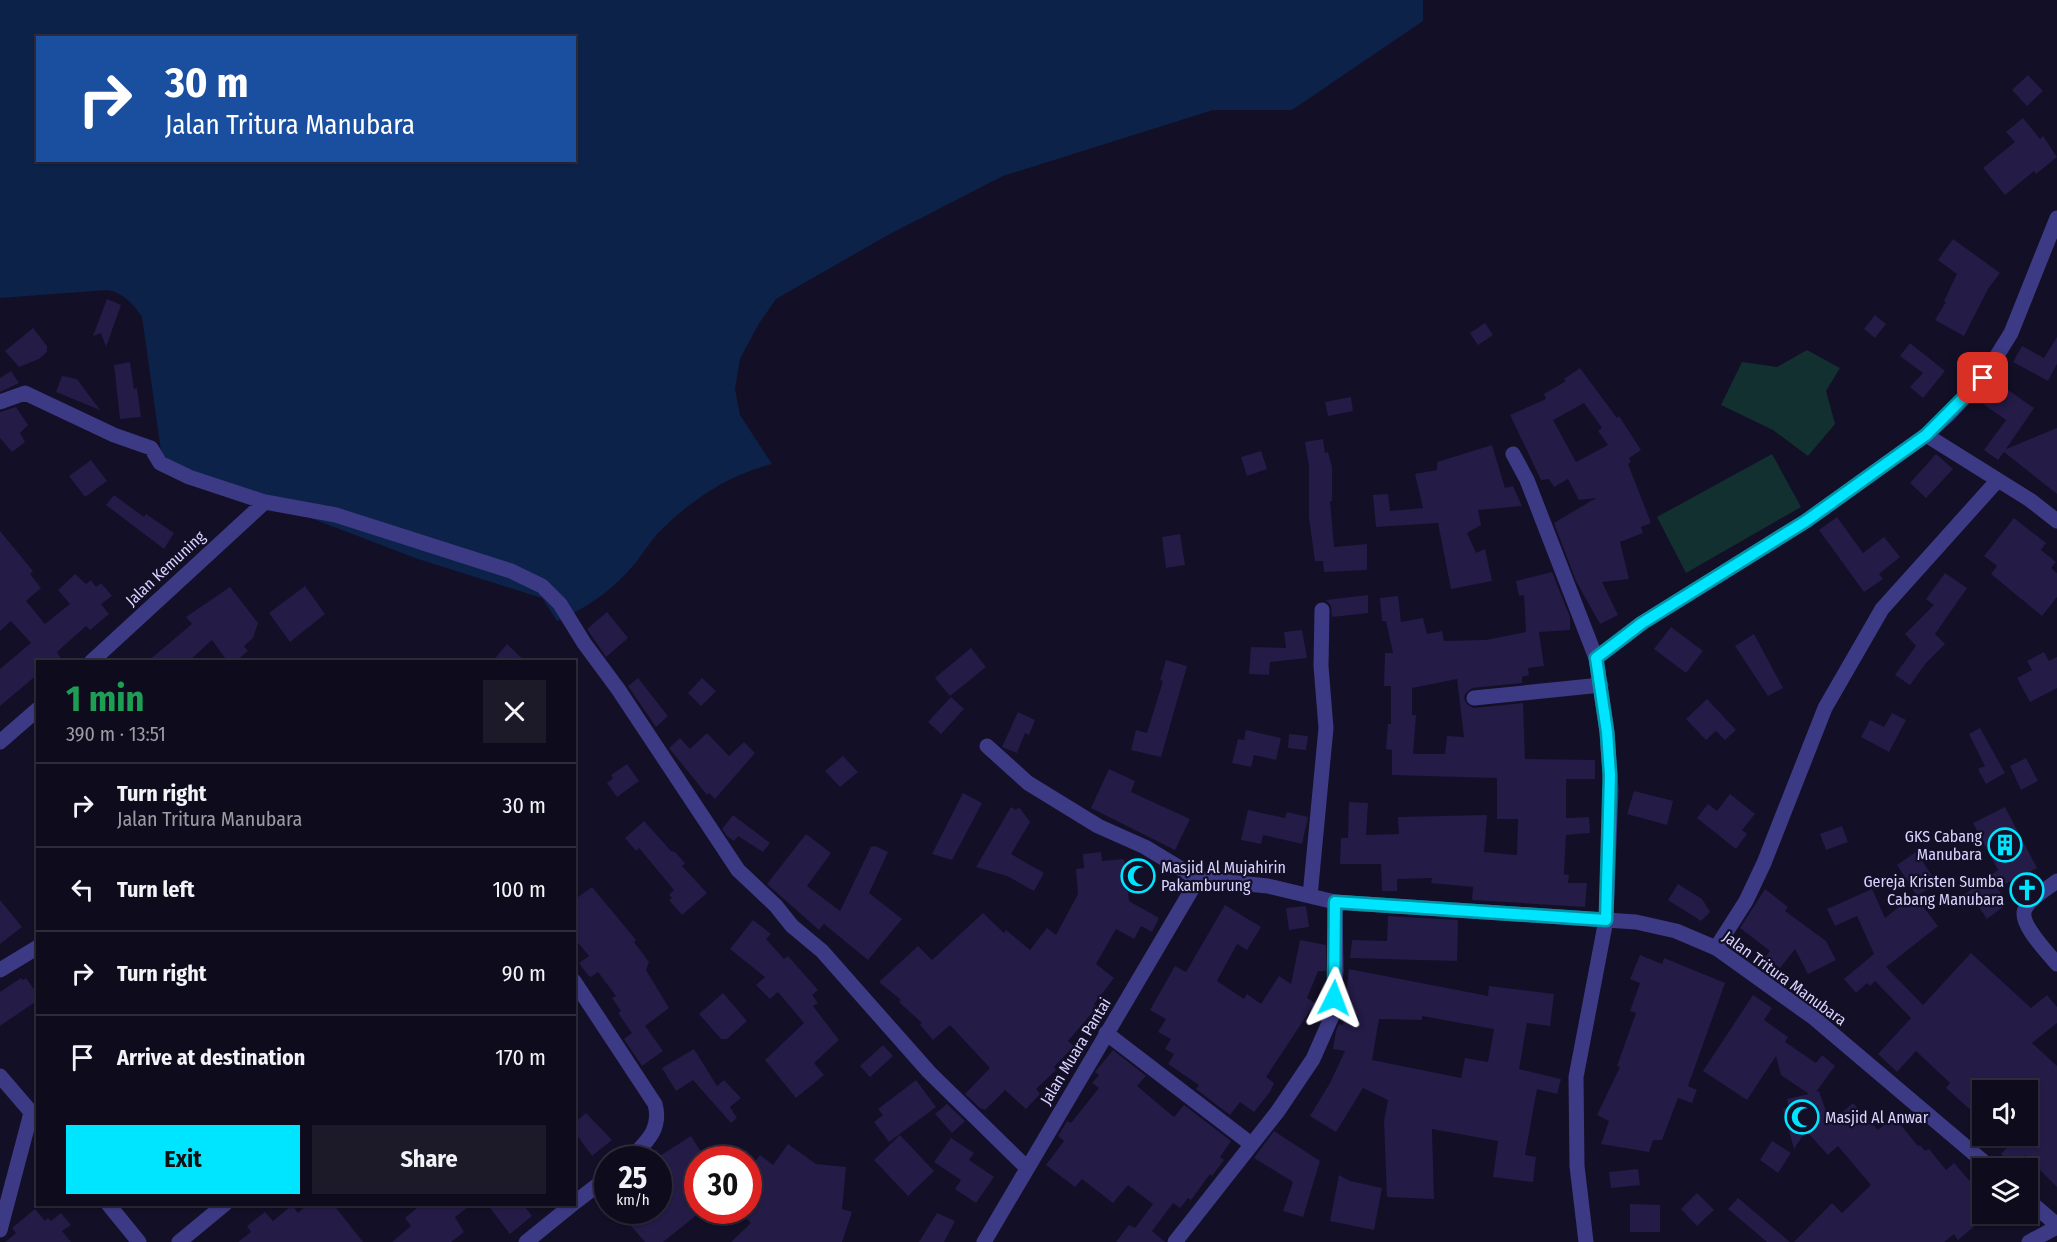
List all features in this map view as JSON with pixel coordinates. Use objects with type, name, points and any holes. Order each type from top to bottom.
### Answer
[{"type":"street","points":[[1596,658],[1642,623],[1806,521],[1926,435],[1969,395],[1998,357],[2030,290],[2057,218]]},
{"type":"street","points":[[0,402],[25,393],[38,397],[114,435],[151,448],[160,463],[189,477],[265,502],[336,515],[511,571],[542,586],[560,604],[738,870],[751,885],[776,906],[792,926],[822,951],[930,1072],[1028,1168]]},
{"type":"street","points":[[1926,435],[2030,501],[2057,521]]},
{"type":"street","points":[[1513,454],[1527,480],[1596,658],[1601,685],[1611,790],[1606,920],[1576,1077],[1577,1166],[1586,1242]]},
{"type":"street","points":[[1716,948],[1746,901],[1761,871],[1829,700],[1882,609],[1997,481]]},
{"type":"street","name":"Jalan Kemuning","points":[[93,660],[265,502]]},
{"type":"street","points":[[1310,896],[1326,728],[1321,666],[1322,610]]},
{"type":"street","points":[[1474,698],[1601,685]]},
{"type":"street","points":[[0,742],[36,711]]},
{"type":"street","points":[[987,746],[1028,783],[1098,826],[1145,847],[1198,879]]},
{"type":"street","name":"Jalan Tritura Manubara","points":[[1198,879],[1268,886],[1335,902],[1636,922],[1676,931],[1716,948],[1814,1018],[1979,1158]]},
{"type":"street","name":"Jalan Muara Pantai","points":[[984,1242],[1198,879]]},
{"type":"street","points":[[2057,881],[2025,907],[2024,915],[2026,924],[2057,964]]},
{"type":"street","points":[[1175,1242],[1302,1077],[1332,1016],[1336,971],[1335,902]]},
{"type":"street","points":[[0,970],[36,949]]},
{"type":"street","points":[[576,984],[655,1104],[658,1118],[656,1128],[641,1146]]},
{"type":"street","points":[[1106,1033],[1251,1144]]},
{"type":"street","points":[[0,1230],[34,1116],[1,1079]]},
{"type":"street","points":[[576,1202],[594,1188]]},
{"type":"street","points":[[110,1206],[139,1242]]},
{"type":"street","points":[[179,1242],[223,1206]]},
{"type":"street","points":[[526,1242],[571,1206]]},
{"type":"street","points":[[2029,1242],[2057,1226],[2038,1209]]},
{"type":"green space","points":[[1807,350],[1840,368],[1826,391],[1835,424],[1808,456],[1773,430],[1721,405],[1742,362],[1777,367]]},
{"type":"green space","points":[[1772,454],[1801,507],[1686,573],[1657,517]]},
{"type":"water","points":[[0,0],[1423,0],[1423,21],[1292,110],[1213,110],[1003,176],[888,235],[776,299],[758,325],[740,359],[735,389],[740,415],[772,464],[725,482],[697,499],[659,532],[635,564],[615,585],[587,605],[557,621],[542,598],[418,559],[166,463],[161,451],[142,317],[124,297],[108,290],[0,298]]},
{"type":"building","points":[[2028,75],[2043,91],[2027,106],[2012,90]]},
{"type":"building","points":[[2023,118],[2040,139],[2043,136],[2057,157],[2036,174],[2034,171],[2005,195],[1983,168],[2015,142],[2006,132]]},
{"type":"building","points":[[1953,239],[2000,273],[1988,289],[1964,336],[1935,320],[1946,302],[1944,301],[1957,274],[1938,260]]},
{"type":"building","points":[[107,299],[121,305],[106,347],[101,333],[93,336]]},
{"type":"building","points":[[1875,315],[1886,324],[1875,338],[1864,329]]},
{"type":"building","points":[[1485,323],[1493,335],[1478,345],[1470,333]]},
{"type":"building","points":[[33,328],[47,346],[47,352],[39,359],[19,367],[5,351]]},
{"type":"building","points":[[2057,337],[2057,364],[2048,381],[2013,362],[2022,346],[2044,358]]},
{"type":"building","points":[[1910,343],[1945,371],[1923,398],[1910,387],[1923,373],[1900,356]]},
{"type":"building","points":[[130,362],[141,417],[120,419],[114,365]]},
{"type":"building","points":[[1580,368],[1617,418],[1619,416],[1641,450],[1629,458],[1631,462],[1628,464],[1651,523],[1641,527],[1643,533],[1620,542],[1629,579],[1602,582],[1618,615],[1600,624],[1576,581],[1554,523],[1596,498],[1579,500],[1568,479],[1554,487],[1549,479],[1541,480],[1510,415],[1546,399],[1544,394],[1566,381],[1564,379]],"holes":[[[1584,403],[1602,428],[1598,431],[1608,445],[1576,462],[1553,420]]]},
{"type":"building","points":[[11,371],[19,383],[0,392],[0,378]]},
{"type":"building","points":[[62,376],[77,379],[100,410],[56,392]]},
{"type":"building","points":[[1998,383],[2034,408],[2006,449],[2057,428],[2057,494],[2004,452],[1998,460],[1984,450],[2006,420],[1983,404]]},
{"type":"building","points":[[1351,397],[1353,411],[1328,416],[1325,402]]},
{"type":"building","points":[[16,407],[28,425],[20,433],[25,442],[12,452],[0,438],[0,412]]},
{"type":"building","points":[[1323,439],[1325,453],[1328,452],[1332,467],[1332,501],[1330,501],[1334,547],[1367,544],[1367,570],[1324,572],[1323,561],[1315,561],[1309,518],[1309,467],[1305,442]]},
{"type":"building","points":[[1492,445],[1505,488],[1513,486],[1522,506],[1478,510],[1481,525],[1467,533],[1476,553],[1485,549],[1492,581],[1451,589],[1438,523],[1376,527],[1373,495],[1388,494],[1390,511],[1423,508],[1415,474],[1437,470],[1437,462]]},
{"type":"building","points":[[1261,451],[1267,469],[1247,476],[1241,457]]},
{"type":"building","points":[[1936,454],[1953,469],[1926,498],[1910,483]]},
{"type":"building","points":[[91,460],[107,481],[85,497],[69,476]]},
{"type":"building","points":[[114,495],[144,517],[146,514],[174,533],[164,549],[106,505]]},
{"type":"building","points":[[1837,517],[1863,553],[1884,537],[1900,557],[1879,574],[1883,579],[1864,592],[1819,530]]},
{"type":"building","points":[[2014,518],[2046,543],[2041,550],[2056,562],[2051,568],[2057,573],[2057,597],[2042,616],[1991,574],[1997,566],[1984,556]]},
{"type":"building","points":[[0,531],[33,571],[30,574],[41,588],[26,601],[45,624],[70,604],[58,590],[75,574],[86,584],[91,580],[96,587],[101,583],[112,596],[101,604],[109,614],[90,630],[86,626],[57,652],[62,660],[36,660],[36,676],[0,706],[0,669],[31,643],[11,621],[0,631]]},
{"type":"building","points":[[1180,534],[1185,565],[1166,568],[1162,537]]},
{"type":"building","points":[[1552,572],[1570,617],[1570,630],[1539,632],[1544,666],[1528,668],[1529,675],[1522,677],[1522,683],[1472,688],[1464,698],[1467,704],[1474,708],[1523,703],[1525,759],[1595,760],[1595,779],[1566,779],[1566,818],[1589,817],[1590,833],[1566,835],[1564,874],[1569,875],[1568,883],[1587,883],[1585,907],[1472,900],[1473,887],[1431,883],[1432,878],[1397,879],[1397,891],[1382,891],[1381,864],[1340,864],[1341,838],[1348,838],[1349,802],[1368,803],[1366,835],[1399,834],[1398,817],[1487,815],[1484,852],[1517,855],[1518,819],[1497,819],[1497,778],[1392,775],[1392,750],[1386,749],[1388,724],[1391,724],[1391,686],[1384,686],[1385,653],[1393,653],[1386,621],[1382,621],[1380,598],[1398,596],[1401,622],[1423,618],[1427,634],[1442,631],[1444,641],[1486,640],[1526,632],[1524,595],[1519,596],[1516,581]],"holes":[[[1457,679],[1464,737],[1447,736],[1445,754],[1413,754],[1416,715],[1412,715],[1412,688]]]},
{"type":"building","points":[[1945,573],[1967,588],[1935,634],[1945,644],[1926,663],[1910,685],[1895,675],[1916,646],[1905,634],[1934,605],[1926,599]]},
{"type":"building","points":[[305,586],[325,614],[290,642],[269,613]]},
{"type":"building","points":[[230,587],[258,623],[253,638],[244,646],[248,651],[237,660],[227,660],[212,640],[190,660],[149,660],[192,624],[186,617]]},
{"type":"building","points":[[1368,595],[1368,613],[1332,617],[1331,606],[1326,600]]},
{"type":"building","points":[[607,612],[628,638],[606,657],[587,629]]},
{"type":"building","points":[[1671,627],[1703,651],[1686,673],[1654,649]]},
{"type":"building","points":[[1302,630],[1307,658],[1270,662],[1269,675],[1249,674],[1251,647],[1286,648],[1284,632]]},
{"type":"building","points":[[1754,634],[1783,688],[1768,696],[1735,646]]},
{"type":"building","points":[[507,644],[524,660],[494,660]]},
{"type":"building","points":[[971,648],[986,667],[950,696],[935,678]]},
{"type":"building","points":[[2044,652],[2049,661],[2057,657],[2057,688],[2030,702],[2017,678],[2032,670],[2027,661]]},
{"type":"building","points":[[1166,660],[1187,666],[1161,757],[1131,750],[1136,730],[1147,733],[1163,681],[1160,680]]},
{"type":"building","points":[[638,678],[668,716],[656,727],[628,686]]},
{"type":"building","points":[[702,678],[716,691],[701,706],[688,693]]},
{"type":"building","points":[[951,697],[964,709],[941,734],[928,722]]},
{"type":"building","points":[[1707,699],[1736,730],[1725,740],[1716,731],[1706,740],[1686,719]]},
{"type":"building","points":[[1018,712],[1035,720],[1029,735],[1025,733],[1017,753],[1002,747]]},
{"type":"building","points":[[1892,713],[1906,720],[1889,752],[1861,737],[1870,720],[1884,727]]},
{"type":"building","points":[[1980,728],[2005,773],[1986,784],[1978,769],[1985,766],[1969,734]]},
{"type":"building","points":[[1246,730],[1281,738],[1276,760],[1254,755],[1251,767],[1232,763],[1238,739],[1244,740]]},
{"type":"building","points":[[707,733],[729,756],[744,742],[755,753],[715,799],[709,793],[707,795],[669,748],[680,738],[690,749]]},
{"type":"building","points":[[1289,734],[1308,736],[1306,750],[1288,748]]},
{"type":"building","points":[[843,756],[858,772],[840,787],[825,771]]},
{"type":"building","points":[[2026,758],[2038,781],[2021,790],[2010,766]]},
{"type":"building","points":[[627,764],[639,781],[617,797],[607,783],[613,778],[611,775]]},
{"type":"building","points":[[1109,769],[1135,781],[1131,792],[1190,819],[1175,850],[1091,808]]},
{"type":"building","points":[[1634,791],[1673,801],[1667,825],[1627,814]]},
{"type":"building","points":[[963,793],[982,803],[952,860],[932,854]]},
{"type":"building","points":[[1730,794],[1755,814],[1742,830],[1747,834],[1736,849],[1697,818],[1708,804],[1717,811]]},
{"type":"building","points":[[1011,807],[1016,810],[1019,807],[1030,822],[1011,854],[1044,873],[1034,891],[1007,876],[976,867]]},
{"type":"building","name":"GKS Cabang Manubara","points":[[2005,807],[2037,868],[1997,888],[2003,896],[1998,899],[2003,907],[1987,919],[1974,900],[1966,903],[1962,896],[1998,870],[1973,823]]},
{"type":"building","points":[[1248,810],[1285,818],[1287,812],[1308,817],[1302,844],[1263,835],[1261,844],[1241,840]]},
{"type":"building","points":[[733,815],[770,843],[763,852],[738,836],[734,841],[727,836],[722,829]]},
{"type":"building","points":[[644,821],[685,863],[682,866],[707,893],[682,915],[669,900],[672,898],[669,895],[674,890],[639,848],[636,851],[625,838]]},
{"type":"building","points":[[1842,826],[1848,842],[1826,850],[1820,834]]},
{"type":"building","points":[[806,834],[831,853],[807,886],[840,911],[871,847],[875,846],[888,852],[869,893],[902,919],[868,960],[824,924],[819,930],[767,884]]},
{"type":"building","points":[[1101,852],[1102,861],[1124,859],[1129,901],[1159,918],[1152,932],[1141,926],[1134,939],[1116,929],[1096,964],[1114,978],[1094,1004],[1097,1007],[1068,1041],[1074,1046],[1054,1067],[1056,1070],[1036,1089],[1040,1094],[1026,1109],[1005,1090],[985,1110],[980,1108],[965,1094],[990,1068],[950,1025],[933,1040],[920,1025],[922,1023],[899,1002],[901,1000],[879,982],[918,946],[932,960],[983,913],[1004,933],[1006,930],[1030,950],[1047,928],[1056,935],[1078,894],[1076,869],[1084,868],[1083,854]]},
{"type":"building","points":[[1916,852],[1937,883],[1917,896],[1897,865]]},
{"type":"building","points":[[1678,884],[1702,899],[1710,912],[1701,921],[1668,900]]},
{"type":"building","points":[[592,887],[636,940],[634,942],[649,962],[646,970],[669,1008],[645,1026],[663,1051],[642,1066],[624,1039],[632,1033],[618,1013],[621,1011],[612,998],[616,996],[598,972],[591,977],[579,963],[589,956],[576,940],[576,899]]},
{"type":"building","points":[[1765,889],[1788,907],[1785,911],[1826,941],[1836,960],[1808,974],[1795,949],[1780,968],[1765,957],[1770,951],[1740,928]]},
{"type":"building","points":[[1872,889],[1885,918],[1914,895],[1938,926],[1886,967],[1923,1005],[1971,953],[2031,1008],[2047,995],[2057,1007],[2057,1023],[2032,1043],[2057,1066],[2057,1187],[2038,1168],[2038,1158],[2028,1158],[2025,1155],[2022,1158],[2005,1158],[2001,1154],[2009,1146],[2038,1146],[2038,1080],[1972,1080],[1972,1111],[1946,1088],[1950,1083],[1916,1051],[1897,1072],[1878,1054],[1911,1018],[1875,981],[1870,986],[1867,983],[1856,993],[1844,979],[1874,954],[1857,916],[1835,926],[1827,909]]},
{"type":"building","points":[[0,900],[22,927],[0,944]]},
{"type":"building","points":[[1225,905],[1261,927],[1247,950],[1237,944],[1217,981],[1244,999],[1247,994],[1261,1004],[1279,976],[1291,984],[1300,940],[1326,945],[1326,971],[1318,971],[1307,998],[1315,1003],[1266,1077],[1274,1083],[1270,1092],[1254,1112],[1240,1102],[1230,1115],[1196,1089],[1199,1085],[1168,1064],[1174,1054],[1165,1049],[1171,1039],[1158,1032],[1166,1019],[1150,1010],[1175,966],[1186,972]]},
{"type":"building","points":[[1306,906],[1309,927],[1289,930],[1286,908]]},
{"type":"building","points":[[1388,916],[1458,920],[1457,961],[1350,958],[1352,940],[1387,941]]},
{"type":"building","points":[[753,920],[771,934],[766,939],[784,959],[788,956],[818,990],[812,995],[818,1003],[813,1006],[839,1040],[814,1063],[824,1075],[796,1098],[765,1060],[804,1023],[778,992],[770,999],[756,985],[765,977],[730,949]]},
{"type":"building","points":[[1640,955],[1662,964],[1664,958],[1725,983],[1688,1086],[1697,1090],[1692,1103],[1678,1098],[1662,1140],[1653,1140],[1649,1152],[1601,1144],[1609,1121],[1597,1115],[1620,1067],[1617,1066],[1636,1013],[1630,1011],[1640,983],[1630,979]]},
{"type":"building","points":[[1349,969],[1488,996],[1489,986],[1554,994],[1550,1026],[1527,1023],[1519,1069],[1561,1079],[1557,1094],[1537,1089],[1525,1155],[1536,1157],[1533,1182],[1493,1177],[1498,1141],[1432,1129],[1434,1199],[1387,1197],[1384,1121],[1388,1100],[1363,1088],[1336,1132],[1310,1116],[1330,1083],[1345,1051],[1333,1049],[1336,1031],[1339,1024],[1343,1025]],"holes":[[[1422,1016],[1494,1029],[1488,1062],[1465,1058],[1461,1078],[1372,1060],[1379,1019],[1422,1020]]]},
{"type":"building","points":[[21,978],[23,980],[26,978],[36,992],[36,1001],[0,1026],[0,992]]},
{"type":"building","points":[[723,993],[747,1021],[727,1039],[721,1039],[699,1014]]},
{"type":"building","points":[[1753,995],[1772,1008],[1764,1020],[1788,1037],[1785,1042],[1816,1063],[1822,1055],[1835,1066],[1816,1092],[1819,1091],[1830,1123],[1853,1103],[1878,1130],[1894,1117],[1918,1146],[1920,1145],[1925,1151],[1929,1149],[1946,1170],[1954,1163],[1972,1183],[1972,1224],[1977,1224],[1958,1240],[1954,1234],[1944,1242],[1794,1242],[1832,1203],[1842,1213],[1871,1185],[1838,1146],[1828,1155],[1806,1131],[1794,1149],[1783,1109],[1789,1107],[1787,1099],[1809,1094],[1781,1075],[1776,1056],[1747,1100],[1703,1071]]},
{"type":"building","points":[[883,1045],[893,1056],[870,1077],[860,1066]]},
{"type":"building","points":[[694,1049],[717,1086],[724,1080],[741,1098],[730,1107],[737,1118],[731,1123],[693,1080],[676,1091],[662,1068]]},
{"type":"building","points":[[1113,1050],[1146,1076],[1137,1086],[1174,1117],[1184,1105],[1231,1141],[1220,1157],[1224,1160],[1212,1176],[1210,1174],[1191,1200],[1188,1198],[1180,1208],[1173,1203],[1152,1231],[1165,1242],[1116,1242],[1129,1225],[1135,1228],[1153,1204],[1128,1185],[1113,1203],[1082,1179],[1075,1187],[1046,1165],[1064,1141],[1058,1136],[1067,1121],[1071,1123],[1099,1088],[1092,1083],[1099,1075],[1095,1072]]},
{"type":"building","points":[[916,1080],[936,1107],[889,1142],[874,1122],[883,1115],[878,1109]]},
{"type":"building","points":[[947,1104],[965,1121],[952,1133],[935,1114]]},
{"type":"building","points":[[586,1113],[612,1140],[604,1146],[594,1146],[592,1156],[576,1134],[576,1121]]},
{"type":"building","points":[[1274,1131],[1320,1161],[1303,1217],[1283,1211],[1293,1182],[1254,1158]]},
{"type":"building","points":[[900,1135],[934,1171],[908,1196],[874,1160]]},
{"type":"building","points":[[691,1136],[697,1146],[684,1146],[686,1224],[663,1242],[645,1242],[629,1224],[672,1224],[672,1148]]},
{"type":"building","points":[[951,1138],[974,1153],[969,1160],[994,1177],[976,1203],[955,1189],[961,1180],[934,1162]]},
{"type":"building","points":[[1772,1141],[1791,1153],[1778,1173],[1760,1160]]},
{"type":"building","points":[[788,1144],[816,1164],[846,1167],[842,1209],[852,1212],[842,1242],[731,1242],[750,1224],[762,1224],[762,1184],[764,1182],[762,1181],[762,1157],[773,1165]]},
{"type":"building","points":[[1638,1169],[1640,1185],[1611,1188],[1609,1172]]},
{"type":"building","points":[[1339,1175],[1350,1181],[1382,1188],[1374,1230],[1330,1221]]},
{"type":"building","points":[[1697,1193],[1714,1210],[1697,1226],[1681,1209]]},
{"type":"building","points":[[1738,1198],[1790,1242],[1767,1242],[1728,1209]]},
{"type":"building","points":[[1630,1204],[1660,1205],[1660,1232],[1630,1232]]},
{"type":"building","points":[[291,1206],[298,1213],[306,1206],[335,1206],[363,1242],[238,1242],[251,1232],[247,1226],[265,1212],[273,1221]]},
{"type":"building","points":[[420,1206],[469,1206],[455,1217],[464,1232],[451,1242],[392,1242],[411,1226],[405,1218]]},
{"type":"building","points":[[489,1206],[524,1206],[532,1216],[510,1234]]},
{"type":"building","points":[[35,1209],[45,1221],[48,1218],[51,1221],[61,1213],[71,1225],[62,1231],[71,1242],[5,1242],[16,1233],[12,1228]]},
{"type":"building","points":[[937,1213],[955,1221],[944,1242],[919,1242]]},
{"type":"place","name":"GKS Cabang Manubara","points":[[2005,845]]},
{"type":"place","name":"Masjid Al Mujahirin Pakamburung","points":[[1138,876]]},
{"type":"place","name":"Gereja Kristen Sumba Cabang Manubara","points":[[2027,890]]},
{"type":"place","name":"Masjid Al Anwar","points":[[1802,1117]]},
{"type":"route","points":[[1334,998],[1335,902],[1606,920],[1607,840],[1611,790],[1607,732],[1596,658],[1642,623],[1806,521],[1926,435],[1969,395],[1983,378]]}]
